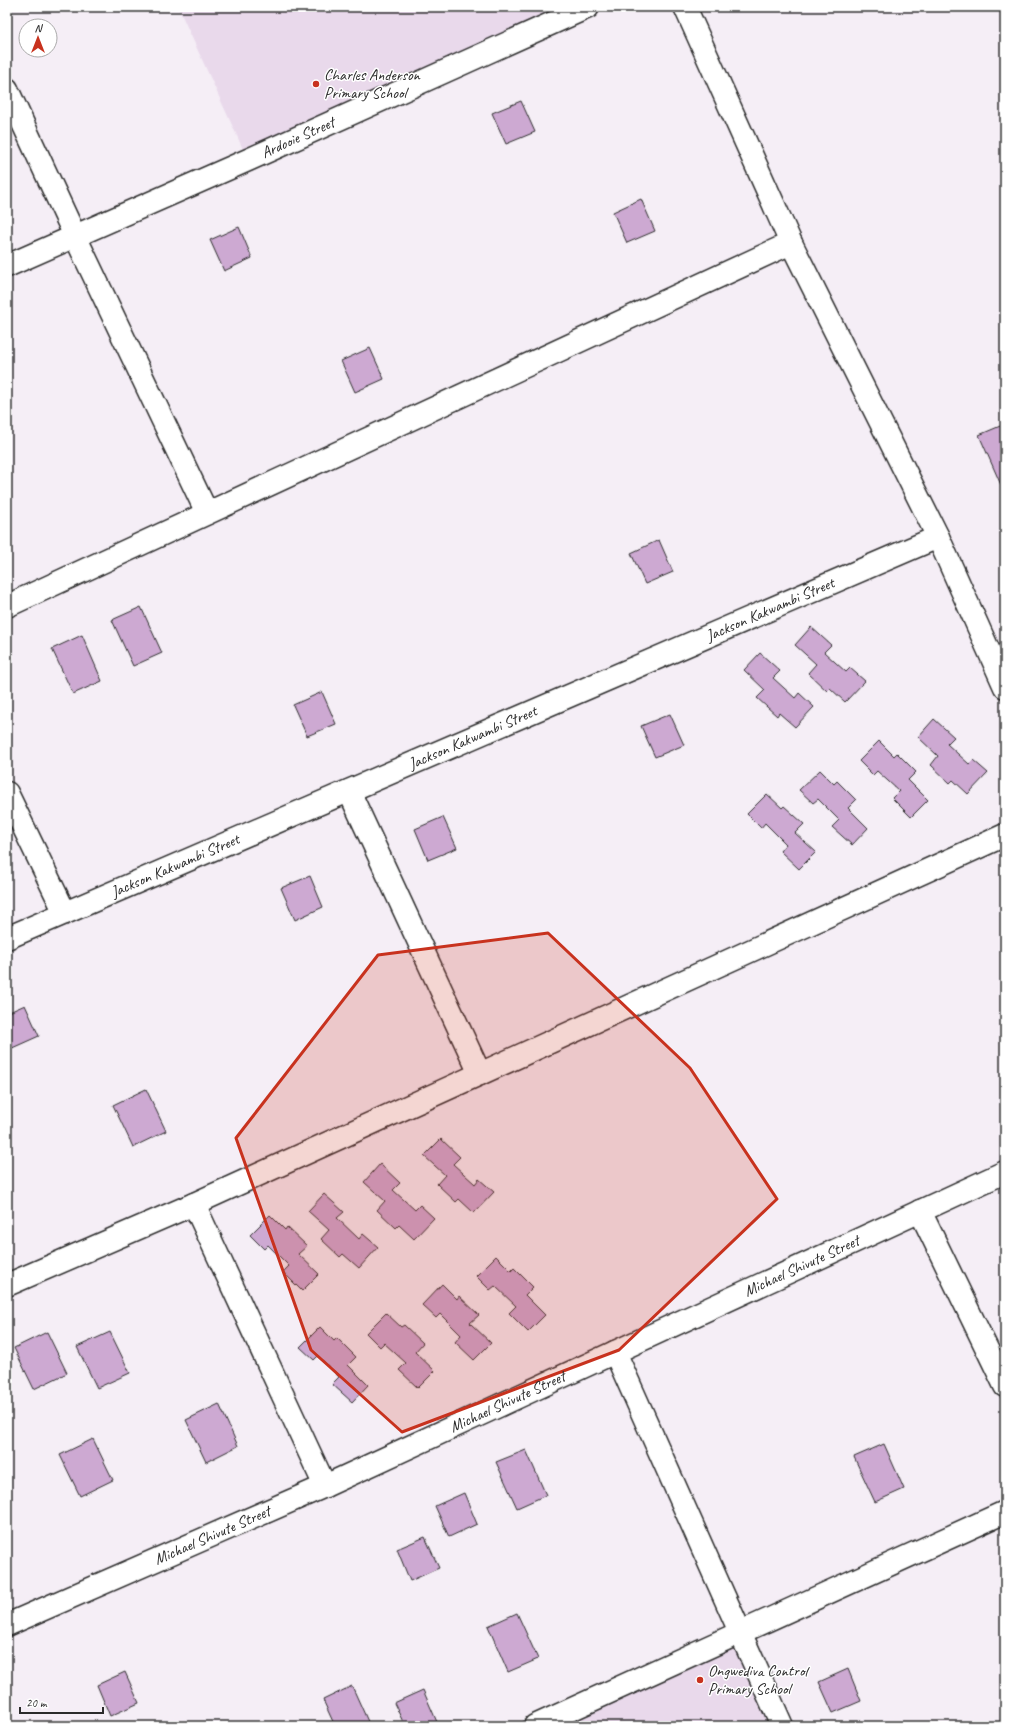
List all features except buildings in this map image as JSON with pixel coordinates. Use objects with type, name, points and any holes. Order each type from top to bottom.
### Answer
[{"type":"street","name":"Ardooie Street","points":[[7,266],[248,160],[588,7]]},
{"type":"street","points":[[685,7],[792,243],[938,537],[1005,687]]},
{"type":"street","points":[[7,89],[207,514]]},
{"type":"street","points":[[7,606],[792,243]]},
{"type":"street","name":"Jackson Kakwambi Street","points":[[7,938],[938,537]]},
{"type":"street","points":[[349,791],[480,1074]]},
{"type":"street","points":[[7,793],[65,913]]},
{"type":"street","points":[[7,1285],[194,1204],[1005,835]]},
{"type":"street","name":"Michael Shivute Street","points":[[7,1625],[325,1486],[1005,1172]]},
{"type":"street","points":[[194,1204],[325,1486]]},
{"type":"street","points":[[920,1211],[1005,1386]]},
{"type":"street","points":[[615,1352],[742,1633],[782,1726]]},
{"type":"street","points":[[535,1726],[1005,1512]]},
{"type":"highlighted area","points":[[548,933],[690,1068],[777,1199],[619,1350],[402,1432],[311,1350],[236,1138],[378,955]]},
{"type":"shaded area","name":"Charles Anderson Primary School","points":[[178,7],[588,7],[248,160]]},
{"type":"shaded area","name":"Ongwediva Control Primary School","points":[[742,1633],[782,1726],[535,1726]]},
{"type":"place","name":"Charles Anderson Primary School","points":[[316,84]]},
{"type":"place","name":"Ongwediva Control Primary School","points":[[700,1680]]}]
